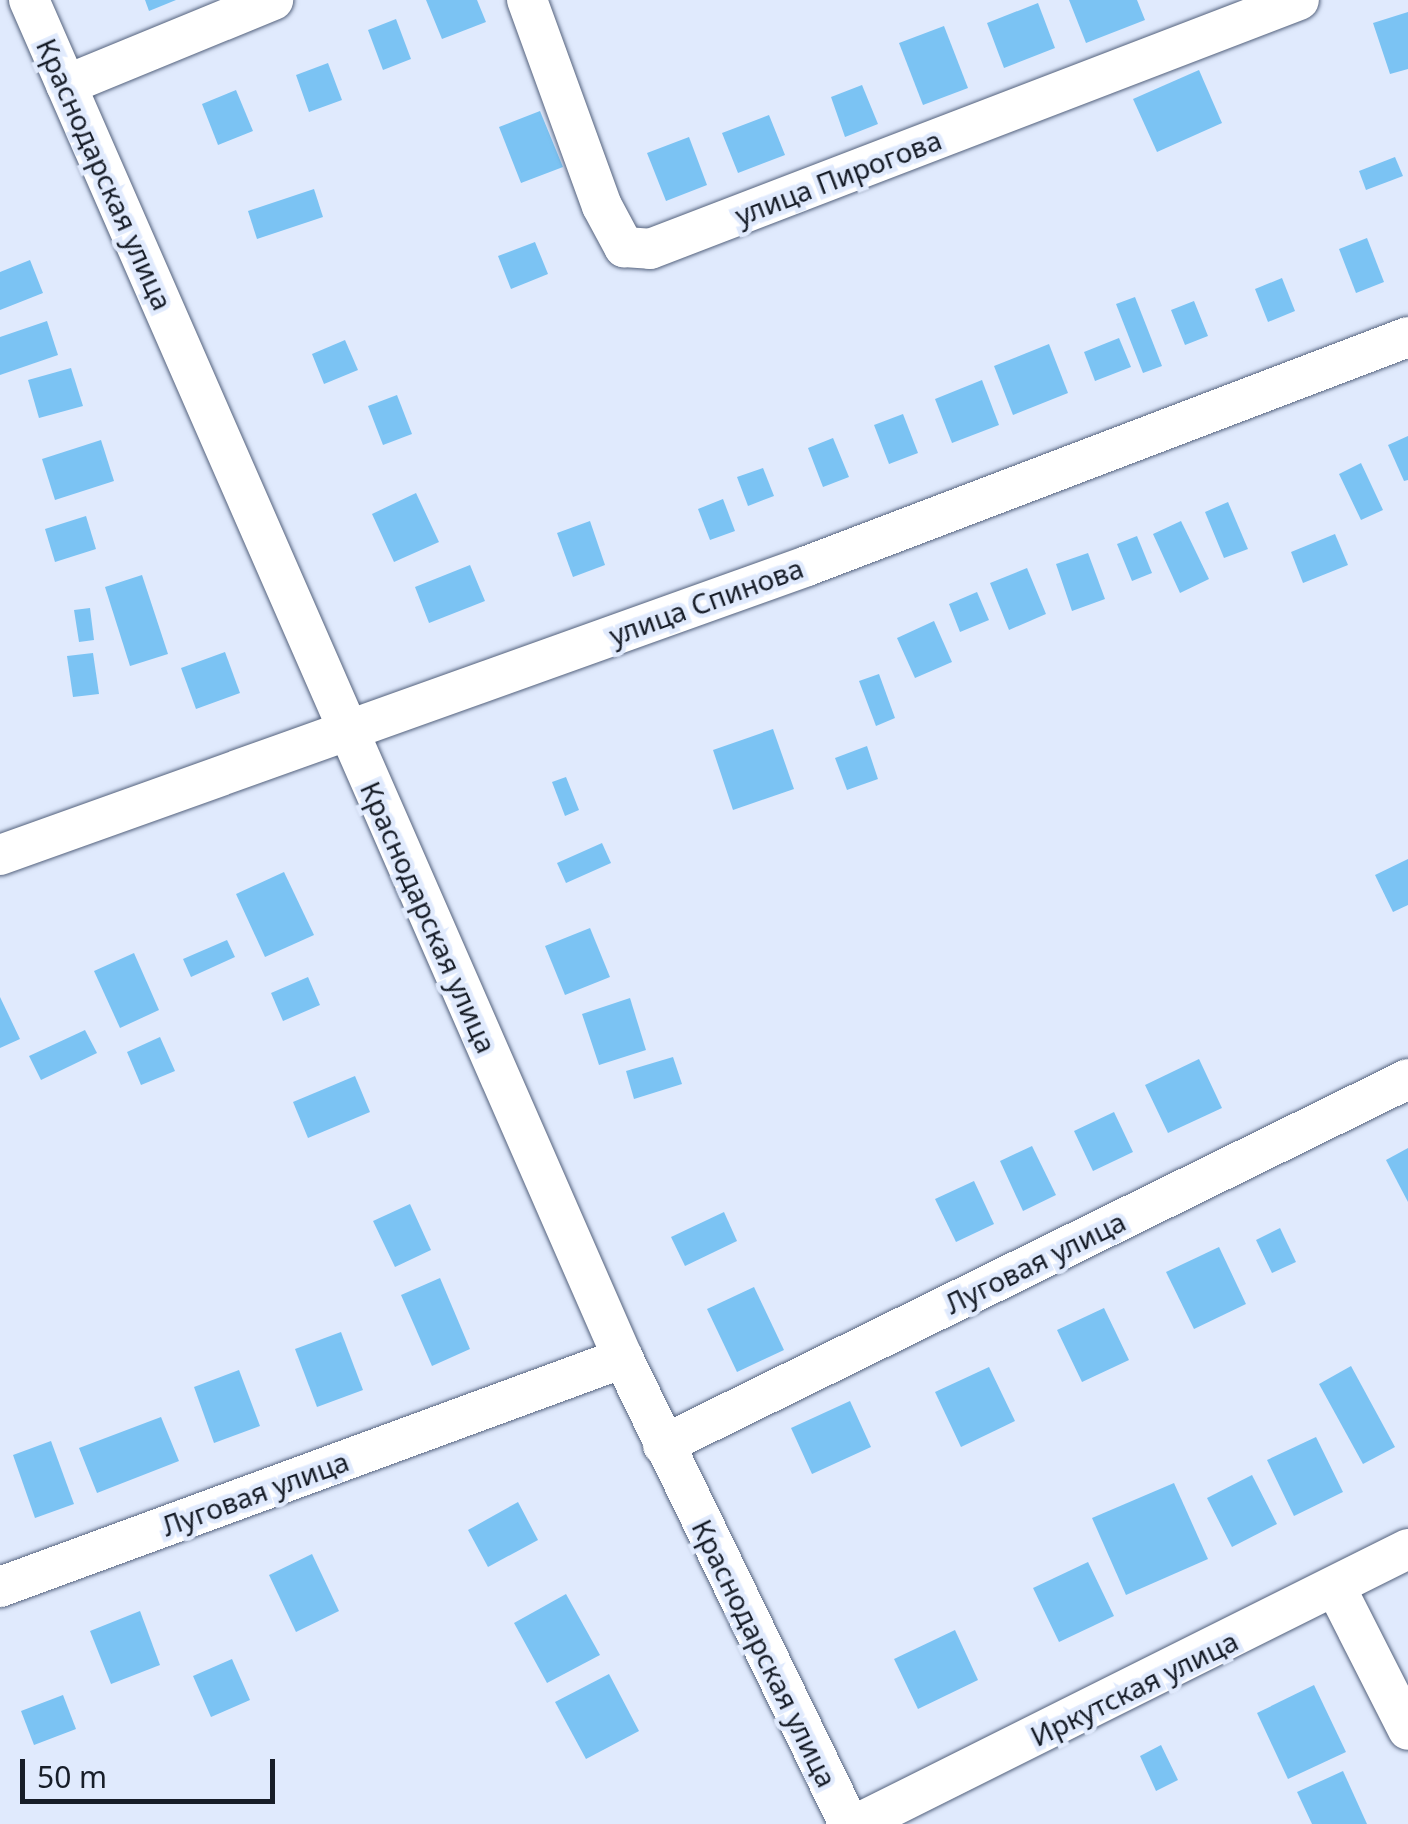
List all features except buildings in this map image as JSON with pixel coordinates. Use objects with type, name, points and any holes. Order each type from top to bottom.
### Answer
[{"type":"street","name":"Краснодарская улица","points":[[29,0],[623,1358],[850,1824]]},
{"type":"street","points":[[66,84],[273,0]]},
{"type":"street","name":"улица Пирогова","points":[[526,0],[602,206],[624,247],[650,248],[1299,0]]},
{"type":"street","name":"улица Спинова","points":[[0,855],[807,566],[1408,337]]},
{"type":"street","name":"Луговая улица","points":[[663,1445],[1408,1079]]},
{"type":"street","name":"Луговая улица","points":[[0,1588],[623,1358]]},
{"type":"street","name":"Иркутская улица","points":[[857,1824],[1408,1549]]},
{"type":"street","points":[[1336,1588],[1408,1730]]}]
